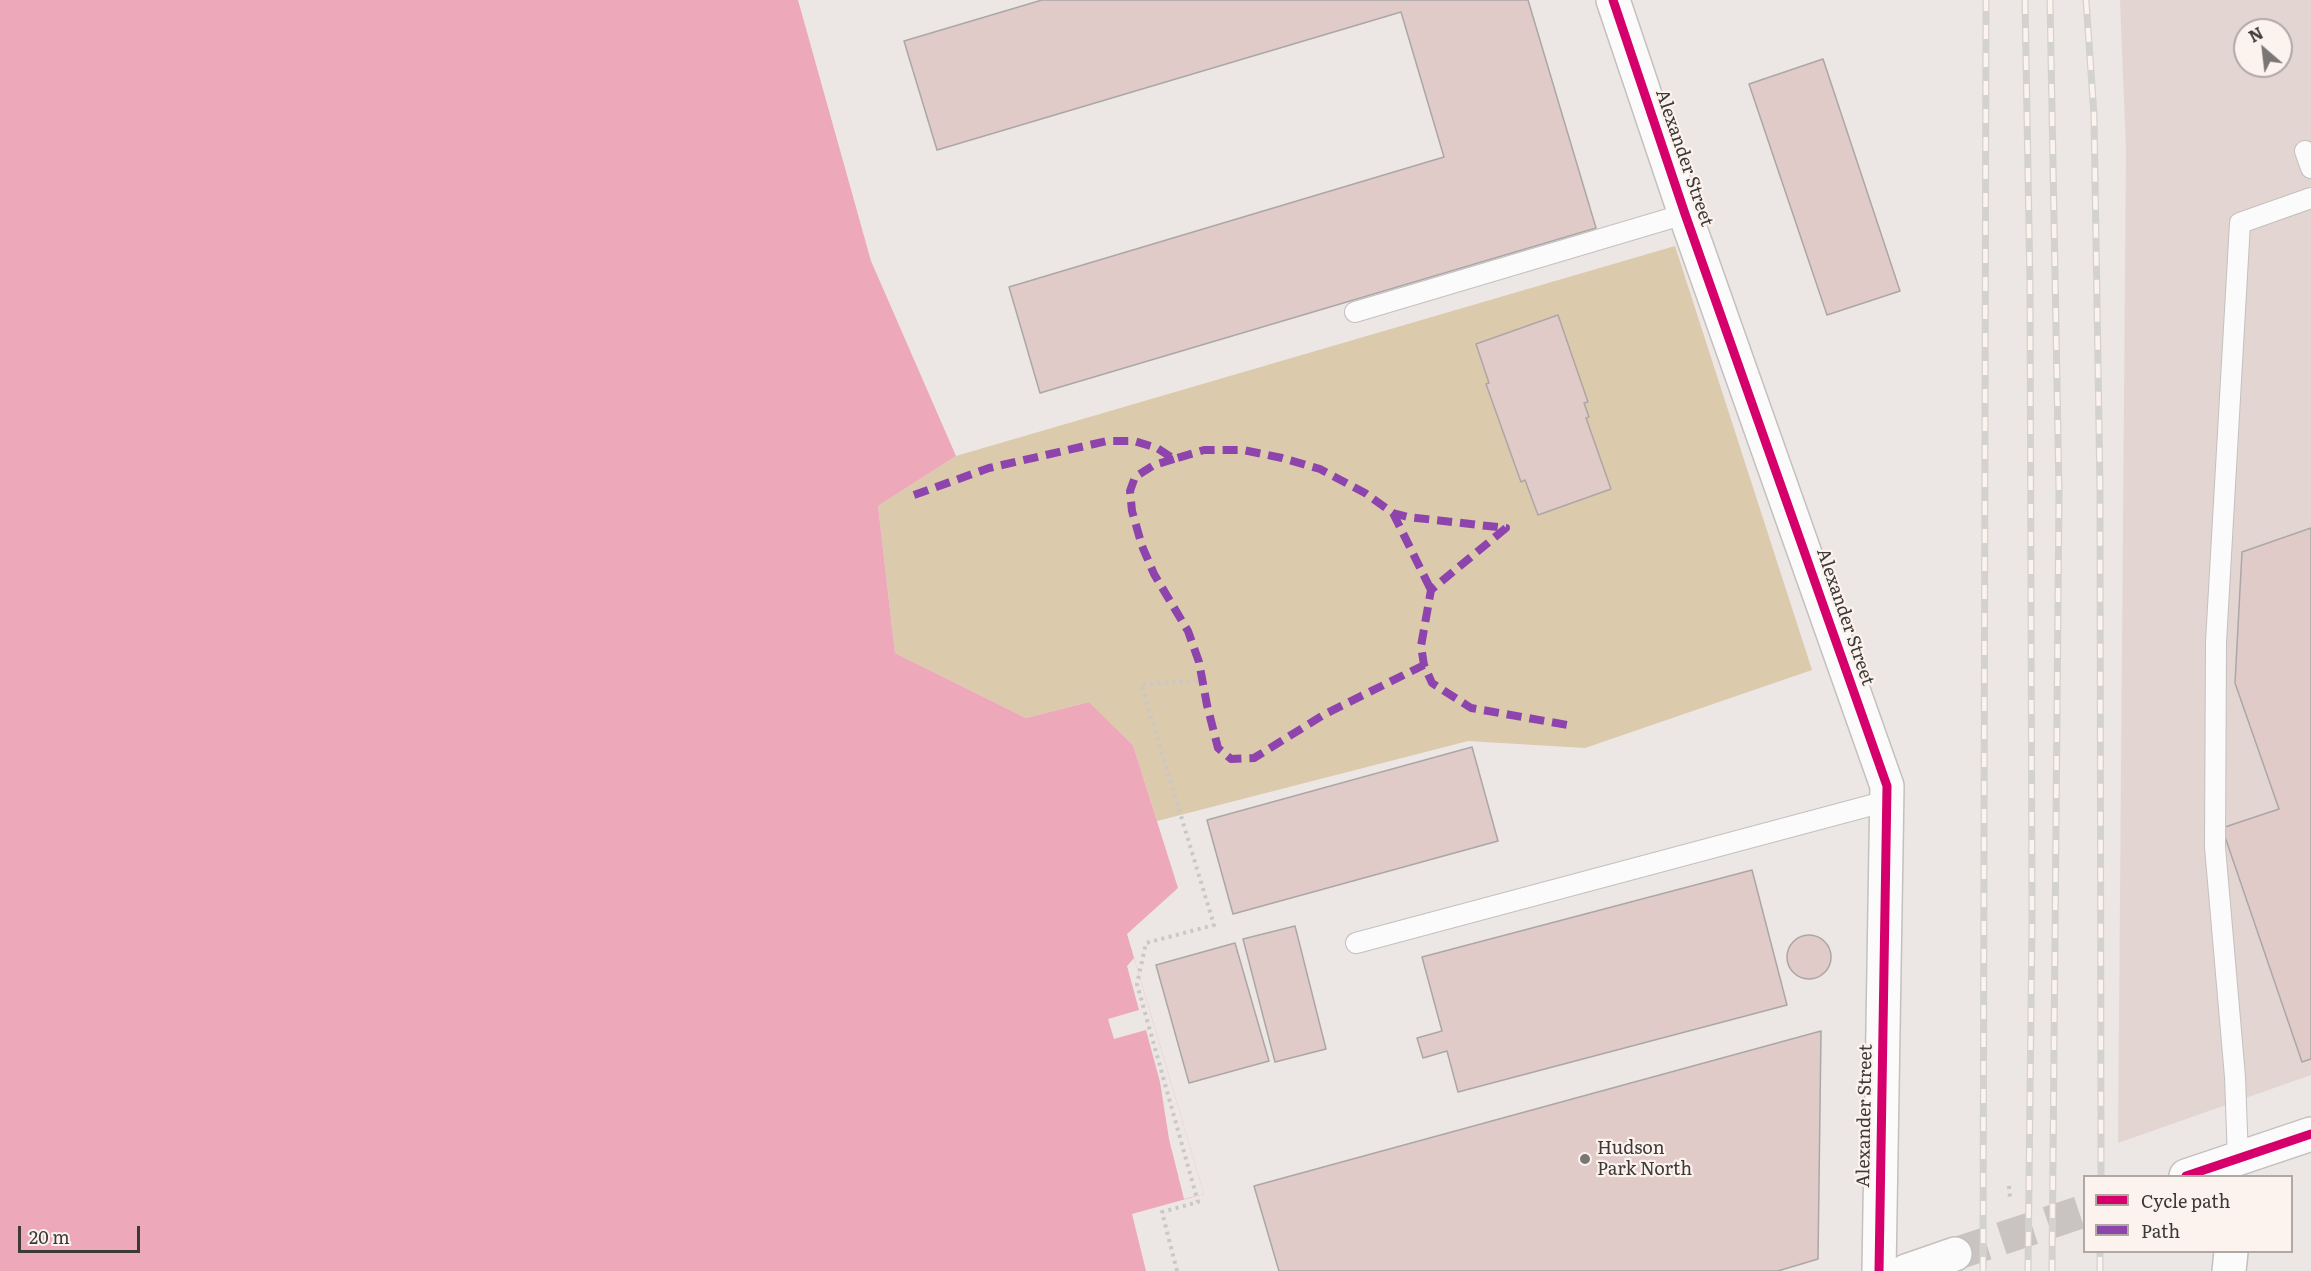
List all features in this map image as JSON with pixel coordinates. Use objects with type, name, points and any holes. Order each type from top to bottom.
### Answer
[{"type":"street","name":"Alexander Street","points":[[1613,0],[1685,214],[1887,786],[1879,1271]]},
{"type":"street","points":[[2192,1175],[2237,1168],[2311,1134]]},
{"type":"street","points":[[2229,1271],[2230,1253]]},
{"type":"street","points":[[1906,1271],[1955,1254]]},
{"type":"lane","points":[[2237,1168],[2235,1077],[2215,847],[2216,642],[2240,223],[2311,198]]},
{"type":"lane","points":[[1355,312],[1685,214]]},
{"type":"lane","points":[[1356,943],[1887,801]]},
{"type":"path","points":[[1177,1271],[1162,1212],[1198,1202],[1137,984],[1146,943],[1214,925],[1141,684],[1202,681]]},
{"type":"path","points":[[2009,1186],[2010,1198]]},
{"type":"shaded area","points":[[0,0],[798,0],[871,261],[956,456],[878,506],[895,653],[1026,718],[1089,702],[1133,745],[1178,888],[1127,934],[1204,1194],[1132,1214],[1146,1271],[0,1271]]},
{"type":"shaded area","points":[[2120,0],[2311,0],[2311,1075],[2118,1143],[2126,150]]},
{"type":"shaded area","points":[[1675,246],[1812,670],[1585,748],[1468,741],[1157,821],[1133,745],[1089,702],[1026,718],[895,653],[878,506],[956,456]]},
{"type":"pier","points":[[1134,958],[1204,1194],[1184,1199],[1169,1139],[1160,1082],[1146,1030],[1114,1039],[1108,1019],[1139,1010],[1127,966]]},
{"type":"building","points":[[1042,0],[1528,0],[1596,228],[1040,393],[1009,287],[1444,157],[1401,12],[937,150],[904,41]]},
{"type":"building","points":[[1823,59],[1900,291],[1827,315],[1749,84]]},
{"type":"building","points":[[1558,315],[1588,402],[1584,403],[1589,417],[1586,418],[1611,489],[1538,515],[1525,480],[1521,482],[1486,384],[1489,383],[1476,344]]},
{"type":"building","points":[[2311,528],[2311,1059],[2302,1062],[2222,828],[2279,809],[2235,683],[2242,552]]},
{"type":"building","points":[[1472,747],[1498,841],[1233,914],[1207,820]]},
{"type":"building","points":[[1752,870],[1787,1005],[1458,1092],[1447,1051],[1423,1058],[1417,1038],[1442,1031],[1422,957]]},
{"type":"building","points":[[1295,926],[1326,1049],[1275,1062],[1243,939]]},
{"type":"building","points":[[1809,935],[1824,942],[1831,957],[1824,972],[1809,979],[1794,972],[1787,957],[1794,942]]},
{"type":"building","points":[[1235,943],[1269,1061],[1189,1083],[1156,965]]},
{"type":"building","name":"Hudson Park North","points":[[1821,1031],[1818,1259],[1778,1271],[1279,1271],[1254,1186]]},
{"type":"tunnel","points":[[1955,1254],[2083,1211]]},
{"type":"railway","points":[[1983,1271],[1986,0]]},
{"type":"railway","points":[[2025,0],[2030,286],[2032,922],[2028,1271]]},
{"type":"railway","points":[[2050,0],[2059,492],[2052,1271]]},
{"type":"railway","points":[[2086,0],[2094,115],[2100,490],[2101,1175]]},
{"type":"railway","points":[[2100,1253],[2100,1271]]},
{"type":"marked path","points":[[914,495],[989,468],[1107,441],[1134,441],[1157,448],[1174,459],[1204,450],[1243,450],[1282,458],[1320,469],[1365,493],[1393,513],[1408,517],[1506,528],[1431,590],[1421,646],[1424,665],[1432,683],[1471,708],[1573,726]]},
{"type":"marked path","points":[[1174,459],[1154,465],[1135,477],[1130,491],[1132,511],[1142,546],[1154,574],[1188,631],[1199,662],[1218,748],[1231,759],[1254,758],[1325,714],[1424,665]]},
{"type":"marked path","points":[[1393,513],[1431,590]]},
{"type":"cycle path","points":[[1613,0],[1685,214],[1887,786],[1879,1271]]},
{"type":"cycle path","points":[[2189,1175],[2311,1134]]},
{"type":"place","name":"Hudson Park North","points":[[1585,1159]]}]
